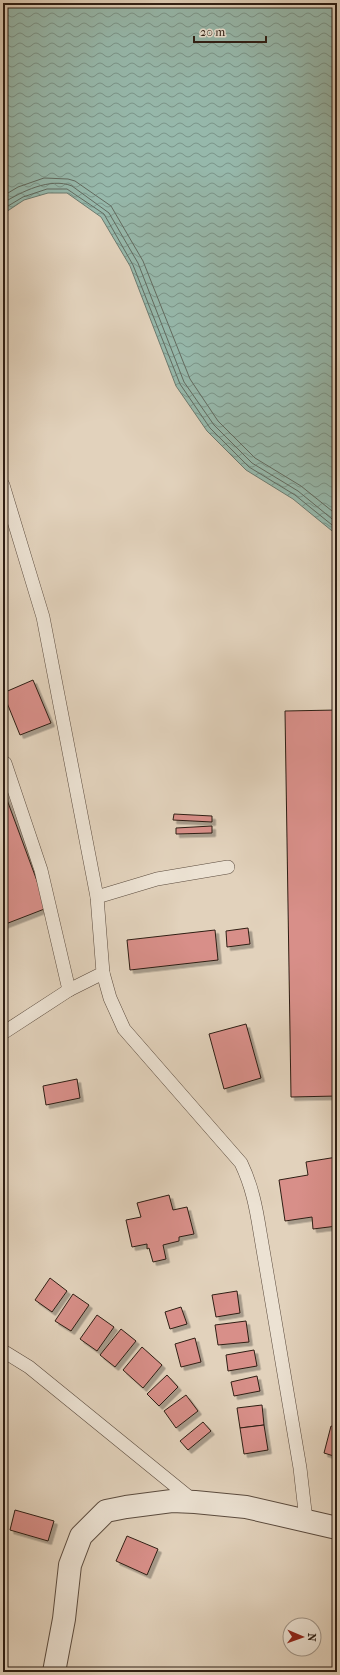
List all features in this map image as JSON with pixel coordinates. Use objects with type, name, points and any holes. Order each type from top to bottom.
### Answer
[{"type":"street","points":[[54,1672],[64,1619],[70,1565],[81,1536],[106,1511],[172,1501],[195,1502],[246,1507],[337,1528]]},
{"type":"lane","points":[[3,485],[43,617],[97,897],[103,973],[110,998],[124,1029],[241,1163],[249,1179],[256,1204],[300,1468],[306,1520]]},
{"type":"lane","points":[[5,763],[41,870],[69,990]]},
{"type":"lane","points":[[97,897],[157,879],[228,868]]},
{"type":"lane","points":[[3,1034],[69,990],[103,973]]},
{"type":"lane","points":[[3,1351],[29,1367],[195,1502]]},
{"type":"water","points":[[3,3],[337,3],[337,535],[293,499],[246,470],[207,431],[176,386],[130,266],[101,217],[67,193],[48,193],[24,200],[3,214]]},
{"type":"building","points":[[33,680],[51,723],[20,735],[3,693]]},
{"type":"building","points":[[337,710],[337,1096],[291,1097],[285,711]]},
{"type":"building","points":[[3,789],[47,908],[3,925]]},
{"type":"building","points":[[174,814],[212,816],[212,822],[173,820]]},
{"type":"building","points":[[212,826],[212,833],[176,834],[176,828]]},
{"type":"building","points":[[248,928],[250,944],[227,947],[226,931]]},
{"type":"building","points":[[215,930],[218,960],[130,970],[127,940]]},
{"type":"building","points":[[246,1024],[261,1078],[224,1089],[209,1034]]},
{"type":"building","points":[[77,1079],[80,1098],[46,1105],[43,1086]]},
{"type":"building","points":[[337,1157],[337,1226],[313,1229],[312,1217],[285,1221],[279,1180],[308,1175],[306,1162]]},
{"type":"building","points":[[169,1195],[173,1210],[187,1207],[194,1234],[179,1237],[179,1241],[163,1245],[166,1259],[153,1262],[149,1248],[147,1249],[147,1244],[132,1247],[126,1220],[141,1217],[137,1203]]},
{"type":"building","points":[[50,1278],[67,1291],[52,1312],[35,1300]]},
{"type":"building","points":[[237,1291],[240,1313],[216,1317],[212,1295]]},
{"type":"building","points":[[73,1294],[89,1305],[71,1331],[55,1321]]},
{"type":"building","points":[[181,1307],[187,1324],[170,1329],[165,1312]]},
{"type":"building","points":[[97,1315],[114,1327],[97,1351],[80,1339]]},
{"type":"building","points":[[246,1321],[249,1342],[218,1345],[215,1325]]},
{"type":"building","points":[[121,1329],[136,1341],[115,1367],[100,1355]]},
{"type":"building","points":[[195,1338],[201,1362],[181,1367],[175,1344]]},
{"type":"building","points":[[142,1347],[162,1365],[143,1388],[123,1370]]},
{"type":"building","points":[[254,1350],[257,1366],[228,1371],[226,1355]]},
{"type":"building","points":[[167,1375],[178,1387],[159,1406],[147,1394]]},
{"type":"building","points":[[257,1376],[260,1391],[234,1396],[231,1382]]},
{"type":"building","points":[[186,1395],[198,1411],[176,1428],[164,1411]]},
{"type":"building","points":[[262,1405],[264,1425],[240,1428],[237,1408]]},
{"type":"building","points":[[337,1418],[337,1457],[324,1453],[331,1426],[335,1427]]},
{"type":"building","points":[[203,1422],[211,1431],[188,1450],[180,1441]]},
{"type":"building","points":[[264,1425],[268,1450],[244,1454],[240,1428]]},
{"type":"building","points":[[15,1510],[54,1521],[48,1541],[10,1530]]},
{"type":"building","points":[[127,1536],[158,1549],[147,1575],[116,1561]]}]
